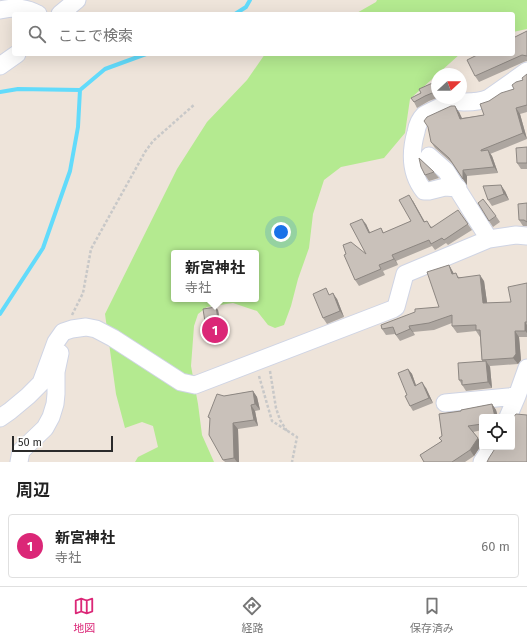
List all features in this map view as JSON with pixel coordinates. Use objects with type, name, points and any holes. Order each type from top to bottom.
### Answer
[{"type":"street","points":[[62,12],[77,0]]},
{"type":"street","points":[[0,10],[22,8],[33,12]]},
{"type":"street","points":[[0,66],[14,56]]},
{"type":"street","points":[[458,188],[445,187],[424,191],[419,184],[415,175],[411,152],[418,125],[424,116],[453,101],[473,102],[489,98],[527,71]]},
{"type":"street","points":[[429,156],[446,171],[489,239]]},
{"type":"street","points":[[0,418],[28,396],[41,383],[56,342],[63,332],[86,327],[96,329],[113,338],[181,382],[195,385],[262,365],[393,309],[396,307],[405,274],[489,239],[527,236]]},
{"type":"street","points":[[19,462],[21,451],[45,428],[51,417],[55,404],[56,372],[64,340],[63,332]]},
{"type":"street","points":[[509,414],[527,368]]},
{"type":"street","points":[[445,403],[517,396]]},
{"type":"street","points":[[482,462],[490,450]]},
{"type":"path","points":[[63,332],[83,294],[91,249],[144,152],[153,141],[195,104]]},
{"type":"path","points":[[262,365],[272,421],[297,437],[292,462]]},
{"type":"path","points":[[262,365],[280,420],[287,431]]},
{"type":"green space","points":[[377,0],[527,0],[527,29],[515,32],[515,12],[358,12]]},
{"type":"green space","points":[[264,56],[458,56],[444,68],[431,68],[431,80],[410,99],[405,133],[384,158],[341,167],[324,180],[313,214],[309,248],[284,325],[275,328],[268,325],[257,311],[233,303],[207,307],[198,314],[194,326],[191,366],[202,435],[214,462],[135,462],[138,457],[158,447],[153,426],[142,422],[125,428],[116,394],[105,314],[177,169],[207,122],[247,80]]},
{"type":"building","points":[[527,31],[527,56],[522,55],[475,76],[467,60],[475,56],[515,56],[515,37]]},
{"type":"building","points":[[527,74],[527,105],[516,108],[523,133],[481,150],[488,150],[494,167],[463,170],[463,179],[449,158],[431,142],[428,127],[424,121],[427,117],[451,106],[455,106],[460,119],[484,115],[480,104],[489,101],[501,93],[514,89],[512,85],[523,80],[522,78]]},
{"type":"building","points":[[431,84],[431,94],[414,102],[411,98],[421,93],[419,89]]},
{"type":"building","points":[[527,147],[527,163],[517,163],[516,148]]},
{"type":"building","points":[[419,158],[434,172],[425,175]]},
{"type":"building","points":[[501,185],[504,194],[488,200],[483,186]]},
{"type":"building","points":[[409,195],[424,222],[427,221],[431,228],[458,210],[468,224],[444,240],[442,238],[431,244],[429,240],[392,255],[394,259],[379,265],[381,269],[355,280],[344,255],[346,254],[343,245],[351,242],[366,254],[350,224],[362,219],[369,233],[381,228],[383,233],[411,221],[399,200]]},
{"type":"building","points":[[483,199],[496,216],[489,221],[478,203]]},
{"type":"building","points":[[527,203],[527,222],[524,220],[519,220],[518,204]]},
{"type":"building","points":[[449,265],[452,274],[456,273],[458,278],[480,275],[483,303],[511,302],[508,287],[527,283],[527,322],[525,322],[525,331],[515,331],[516,354],[513,358],[482,360],[480,330],[476,330],[476,325],[452,326],[452,315],[429,323],[409,326],[410,329],[396,335],[393,327],[382,329],[381,325],[415,312],[415,309],[439,307],[427,272]]},
{"type":"building","points":[[326,288],[329,295],[333,293],[340,311],[323,318],[313,294]]},
{"type":"building","points":[[216,307],[220,331],[204,333],[203,322],[205,322],[203,309]]},
{"type":"building","points":[[486,361],[488,382],[462,385],[462,380],[459,380],[458,363]]},
{"type":"building","points":[[408,369],[415,386],[422,382],[429,398],[410,406],[405,396],[407,395],[398,373]]},
{"type":"building","points":[[253,391],[255,404],[251,405],[254,420],[233,423],[234,458],[223,460],[209,435],[210,418],[208,417],[217,394],[224,396]]},
{"type":"building","points":[[492,404],[494,414],[479,414],[479,424],[468,426],[478,438],[470,450],[452,462],[424,462],[420,455],[442,441],[439,438],[442,436],[439,414]]},
{"type":"building","points":[[516,414],[527,415],[527,462],[487,462],[494,450],[515,450]]},
{"type":"waterway","points":[[238,12],[246,7],[250,0]]},
{"type":"waterway","points":[[0,92],[18,89],[80,90],[105,69],[141,56]]},
{"type":"waterway","points":[[0,314],[43,248],[70,171],[78,127],[80,90]]},
{"type":"place","name":"新宮神社","points":[[215,330]]}]
